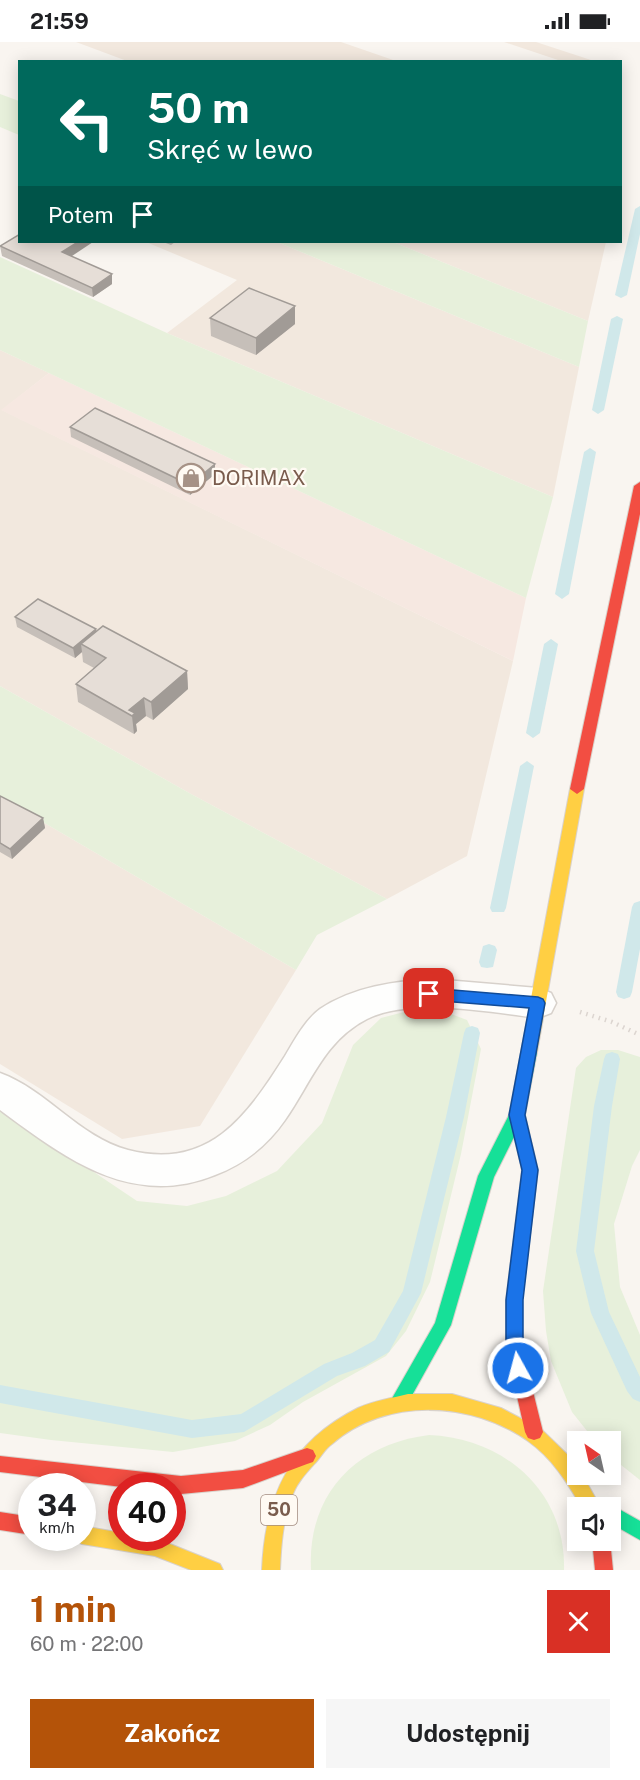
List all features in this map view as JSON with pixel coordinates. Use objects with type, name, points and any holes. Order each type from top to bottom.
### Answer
[{"type":"street","points":[[399,1402],[443,1325],[486,1176],[517,1115],[578,786],[640,486]]},
{"type":"street","points":[[0,1089],[103,1158],[153,1170],[189,1168],[223,1156],[257,1127],[320,1034],[331,1021],[349,1011],[386,998],[429,994],[538,1003]]},
{"type":"street","points":[[517,1115],[530,1170],[514,1300],[514,1347],[534,1432]]},
{"type":"street","name":"50","points":[[271,1570],[271,1546],[276,1519],[294,1473],[327,1436],[350,1420],[399,1402],[452,1400],[479,1405],[507,1417],[534,1432],[557,1452],[574,1474],[587,1497]]},
{"type":"street","name":"50","points":[[0,1464],[181,1485],[243,1479],[307,1456]]},
{"type":"street","points":[[621,1520],[640,1531]]},
{"type":"street","points":[[0,1521],[18,1524]]},
{"type":"street","points":[[96,1537],[155,1547],[214,1570]]},
{"type":"street","points":[[602,1551],[604,1570]]},
{"type":"path","points":[[538,1003],[586,1014],[640,1035]]},
{"type":"shaded area","points":[[76,42],[341,42],[393,60],[124,60]]},
{"type":"shaded area","points":[[504,42],[536,42],[591,60],[558,60]]},
{"type":"shaded area","points":[[148,243],[279,243],[579,367],[553,497],[167,333],[237,280]]},
{"type":"shaded area","points":[[395,243],[606,243],[588,321]]},
{"type":"shaded area","points":[[0,350],[49,373],[2,410],[513,661],[467,856],[387,899],[191,794],[0,686]]},
{"type":"shaded area","points":[[49,373],[526,598],[513,661],[1,410]]},
{"type":"shaded area","points":[[0,797],[296,970],[200,1126],[122,1139],[0,1064]]},
{"type":"green space","points":[[0,94],[18,101],[18,135],[0,127]]},
{"type":"green space","points":[[279,243],[395,243],[588,321],[579,367]]},
{"type":"green space","points":[[0,257],[167,333],[553,497],[526,598],[0,350]]},
{"type":"green space","points":[[0,686],[191,794],[387,899],[317,935],[296,970],[0,797]]},
{"type":"green space","points":[[408,1011],[443,1011],[467,1020],[481,1049],[461,1154],[430,1282],[406,1331],[386,1356],[303,1402],[270,1425],[235,1441],[173,1452],[0,1433],[0,1109],[137,1201],[187,1206],[226,1196],[277,1171],[322,1123],[353,1045],[381,1018]]},
{"type":"green space","points":[[601,1050],[618,1050],[640,1057],[640,1150],[632,1166],[614,1224],[620,1287],[640,1335],[640,1480],[621,1465],[621,1431],[587,1431],[572,1412],[551,1361],[546,1331],[543,1291],[576,1068],[586,1057]]},
{"type":"green space","points":[[429,1435],[456,1438],[482,1446],[505,1458],[525,1474],[542,1493],[554,1516],[562,1542],[564,1570],[311,1570],[312,1543],[317,1518],[327,1496],[341,1477],[379,1449],[403,1440]]},
{"type":"building","points":[[18,235],[18,243],[76,243],[62,252],[112,274],[92,288],[0,246]]},
{"type":"building","points":[[249,288],[295,306],[256,338],[210,318]]},
{"type":"building","points":[[95,408],[215,464],[190,485],[70,427]]},
{"type":"building","points":[[38,599],[96,629],[73,648],[15,617]]},
{"type":"building","points":[[103,626],[187,671],[151,702],[144,698],[129,710],[135,713],[132,716],[76,684],[106,658],[81,644]]},
{"type":"building","points":[[0,796],[43,818],[10,849],[0,843]]},
{"type":"waterway","points":[[621,295],[640,209]]},
{"type":"waterway","points":[[598,410],[617,319]]},
{"type":"waterway","points":[[562,594],[590,452]]},
{"type":"waterway","points":[[533,733],[551,644]]},
{"type":"waterway","points":[[498,908],[527,766]]},
{"type":"waterway","points":[[624,992],[640,907]]},
{"type":"waterway","points":[[487,962],[489,950]]},
{"type":"waterway","points":[[0,1394],[192,1429],[244,1423],[331,1370],[358,1360],[382,1346],[412,1293],[455,1117],[472,1033]]},
{"type":"waterway","points":[[612,1059],[603,1106],[585,1251],[600,1313],[640,1393]]},
{"type":"traffic: fast","points":[[399,1402],[443,1325],[486,1176],[517,1115],[529,1052]]},
{"type":"traffic: fast","points":[[621,1520],[640,1531]]},
{"type":"traffic: slow","points":[[529,1052],[577,789]]},
{"type":"traffic: slow","points":[[271,1570],[276,1520],[283,1496],[294,1474],[326,1437],[365,1414],[408,1402],[452,1402],[495,1413],[535,1435],[568,1467],[586,1497]]},
{"type":"traffic: slow","points":[[96,1537],[155,1547],[214,1570]]},
{"type":"traffic: jam","points":[[577,789],[640,486]]},
{"type":"traffic: jam","points":[[517,1115],[530,1170],[514,1300],[514,1347],[534,1432]]},
{"type":"traffic: jam","points":[[0,1464],[181,1485],[243,1479],[307,1456]]},
{"type":"traffic: jam","points":[[0,1521],[18,1524]]},
{"type":"traffic: jam","points":[[602,1551],[604,1570]]},
{"type":"place","name":"DORIMAX","points":[[191,478]]},
{"type":"route","points":[[429,994],[538,1003],[517,1115],[530,1170],[514,1300],[514,1347],[518,1368]]}]
